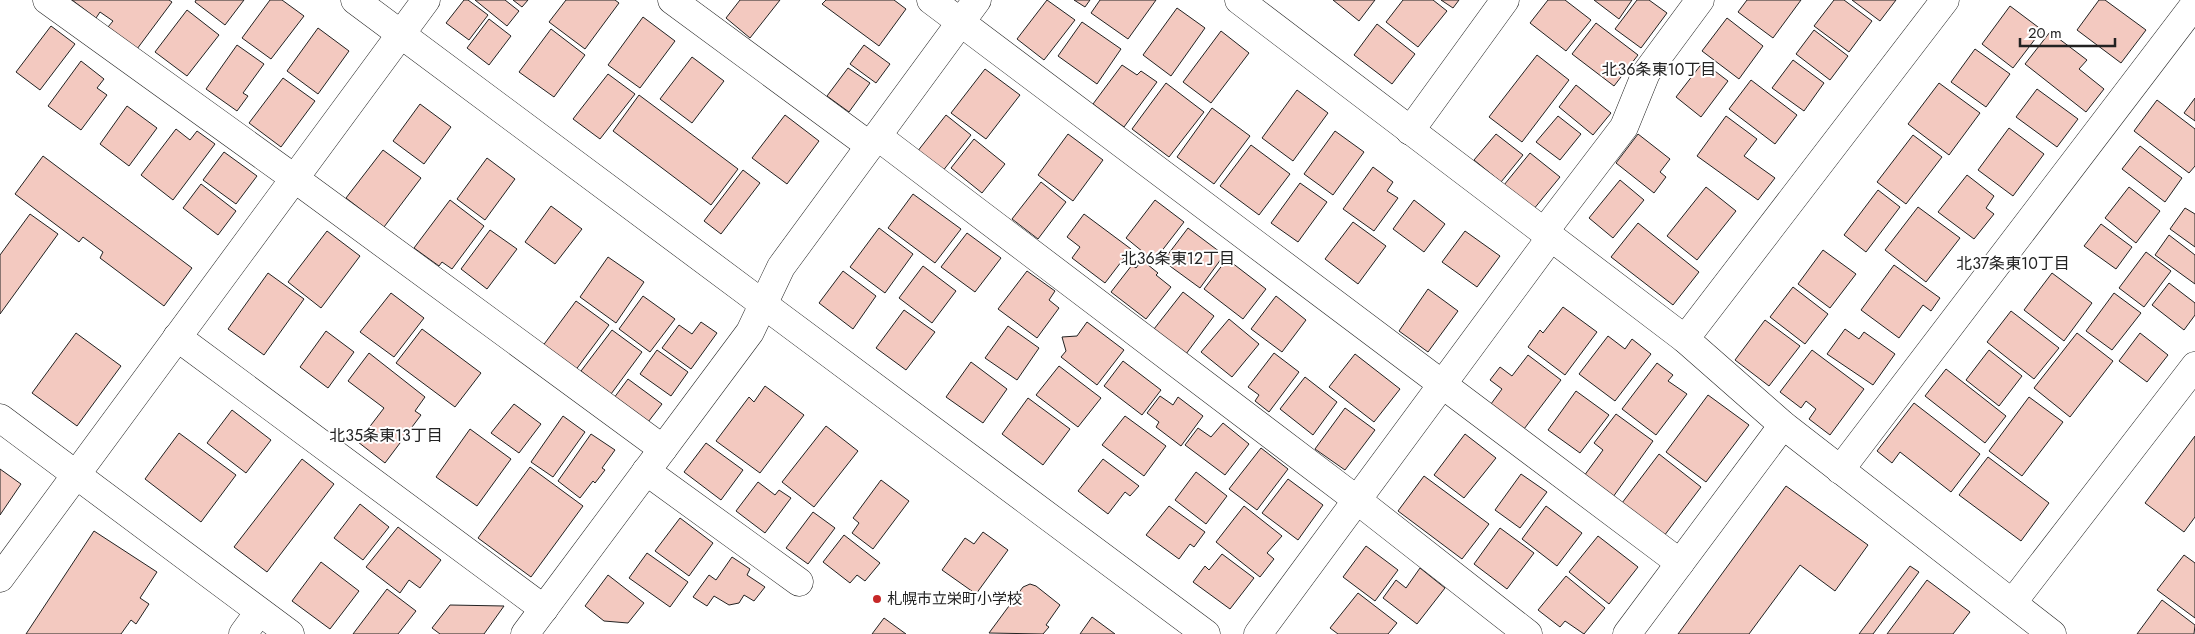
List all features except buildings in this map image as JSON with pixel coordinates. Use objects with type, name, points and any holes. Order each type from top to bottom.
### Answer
[{"type":"street","points":[[47,0],[294,178],[663,450]]},
{"type":"street","points":[[355,0],[1206,634]]},
{"type":"street","points":[[0,578],[426,0]]},
{"type":"street","points":[[672,0],[873,141],[1357,500],[1528,634]]},
{"type":"street","points":[[930,0],[1680,564]]},
{"type":"street","points":[[525,634],[750,332],[781,266],[977,0]]},
{"type":"street","points":[[1239,0],[1685,339],[1783,426],[2052,634]]},
{"type":"street","points":[[1410,131],[1505,0]]},
{"type":"street","points":[[1258,634],[1442,384],[1624,127],[1646,73],[1700,0]]},
{"type":"street","points":[[1685,339],[1945,0]]},
{"type":"street","points":[[1840,470],[2195,4]]},
{"type":"street","points":[[177,337],[544,609]]},
{"type":"street","points":[[2013,602],[2195,366]]},
{"type":"street","points":[[0,418],[75,476],[290,634]]},
{"type":"street","points":[[1627,634],[1783,426]]},
{"type":"street","points":[[646,471],[799,582]]},
{"type":"street","points":[[243,634],[259,612]]},
{"type":"place","name":"札幌市立栄町小学校","points":[[877,599]]},
{"type":"district","name":"北36条東10丁目","points":[[1659,69]]},
{"type":"district","name":"北36条東12丁目","points":[[1178,258]]},
{"type":"district","name":"北37条東10丁目","points":[[2013,263]]},
{"type":"district","name":"北35条東13丁目","points":[[386,435]]}]
